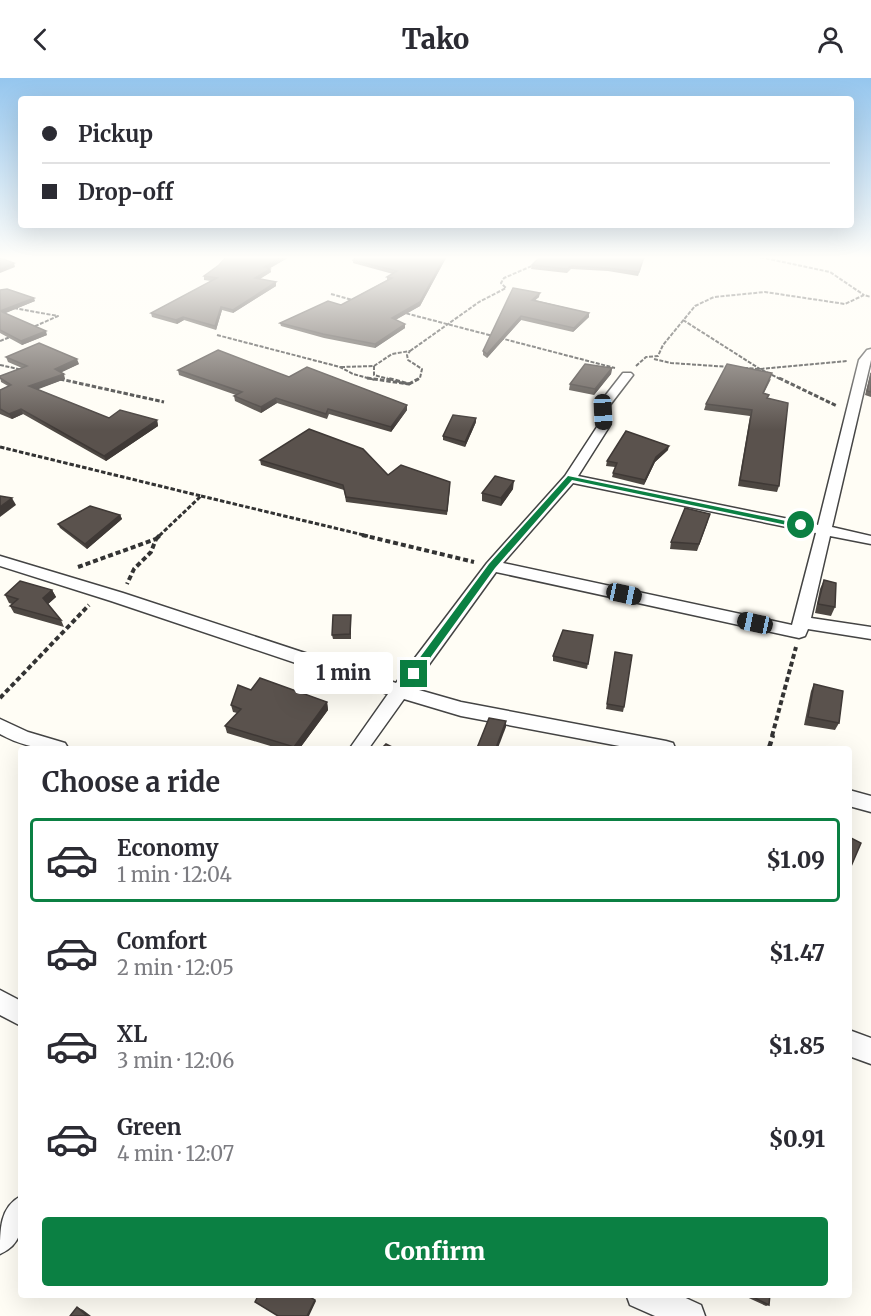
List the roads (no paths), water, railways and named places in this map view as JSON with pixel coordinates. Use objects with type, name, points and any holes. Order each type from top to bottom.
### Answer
[{"type":"street","points":[[801,627],[868,356]]},
{"type":"street","points":[[360,746],[492,566],[570,478],[603,427],[604,405],[629,373]]},
{"type":"street","points":[[570,478],[871,540]]},
{"type":"street","points":[[0,561],[107,593],[400,691],[461,709],[655,746]]},
{"type":"street","points":[[492,566],[801,627],[871,633]]},
{"type":"street","points":[[0,726],[22,737],[51,746]]},
{"type":"street","points":[[852,799],[871,804]]},
{"type":"street","points":[[0,1002],[18,1012]]},
{"type":"street","points":[[852,1044],[871,1051]]},
{"type":"street","points":[[0,1239],[18,1214]]},
{"type":"street","points":[[650,1298],[690,1316]]}]
